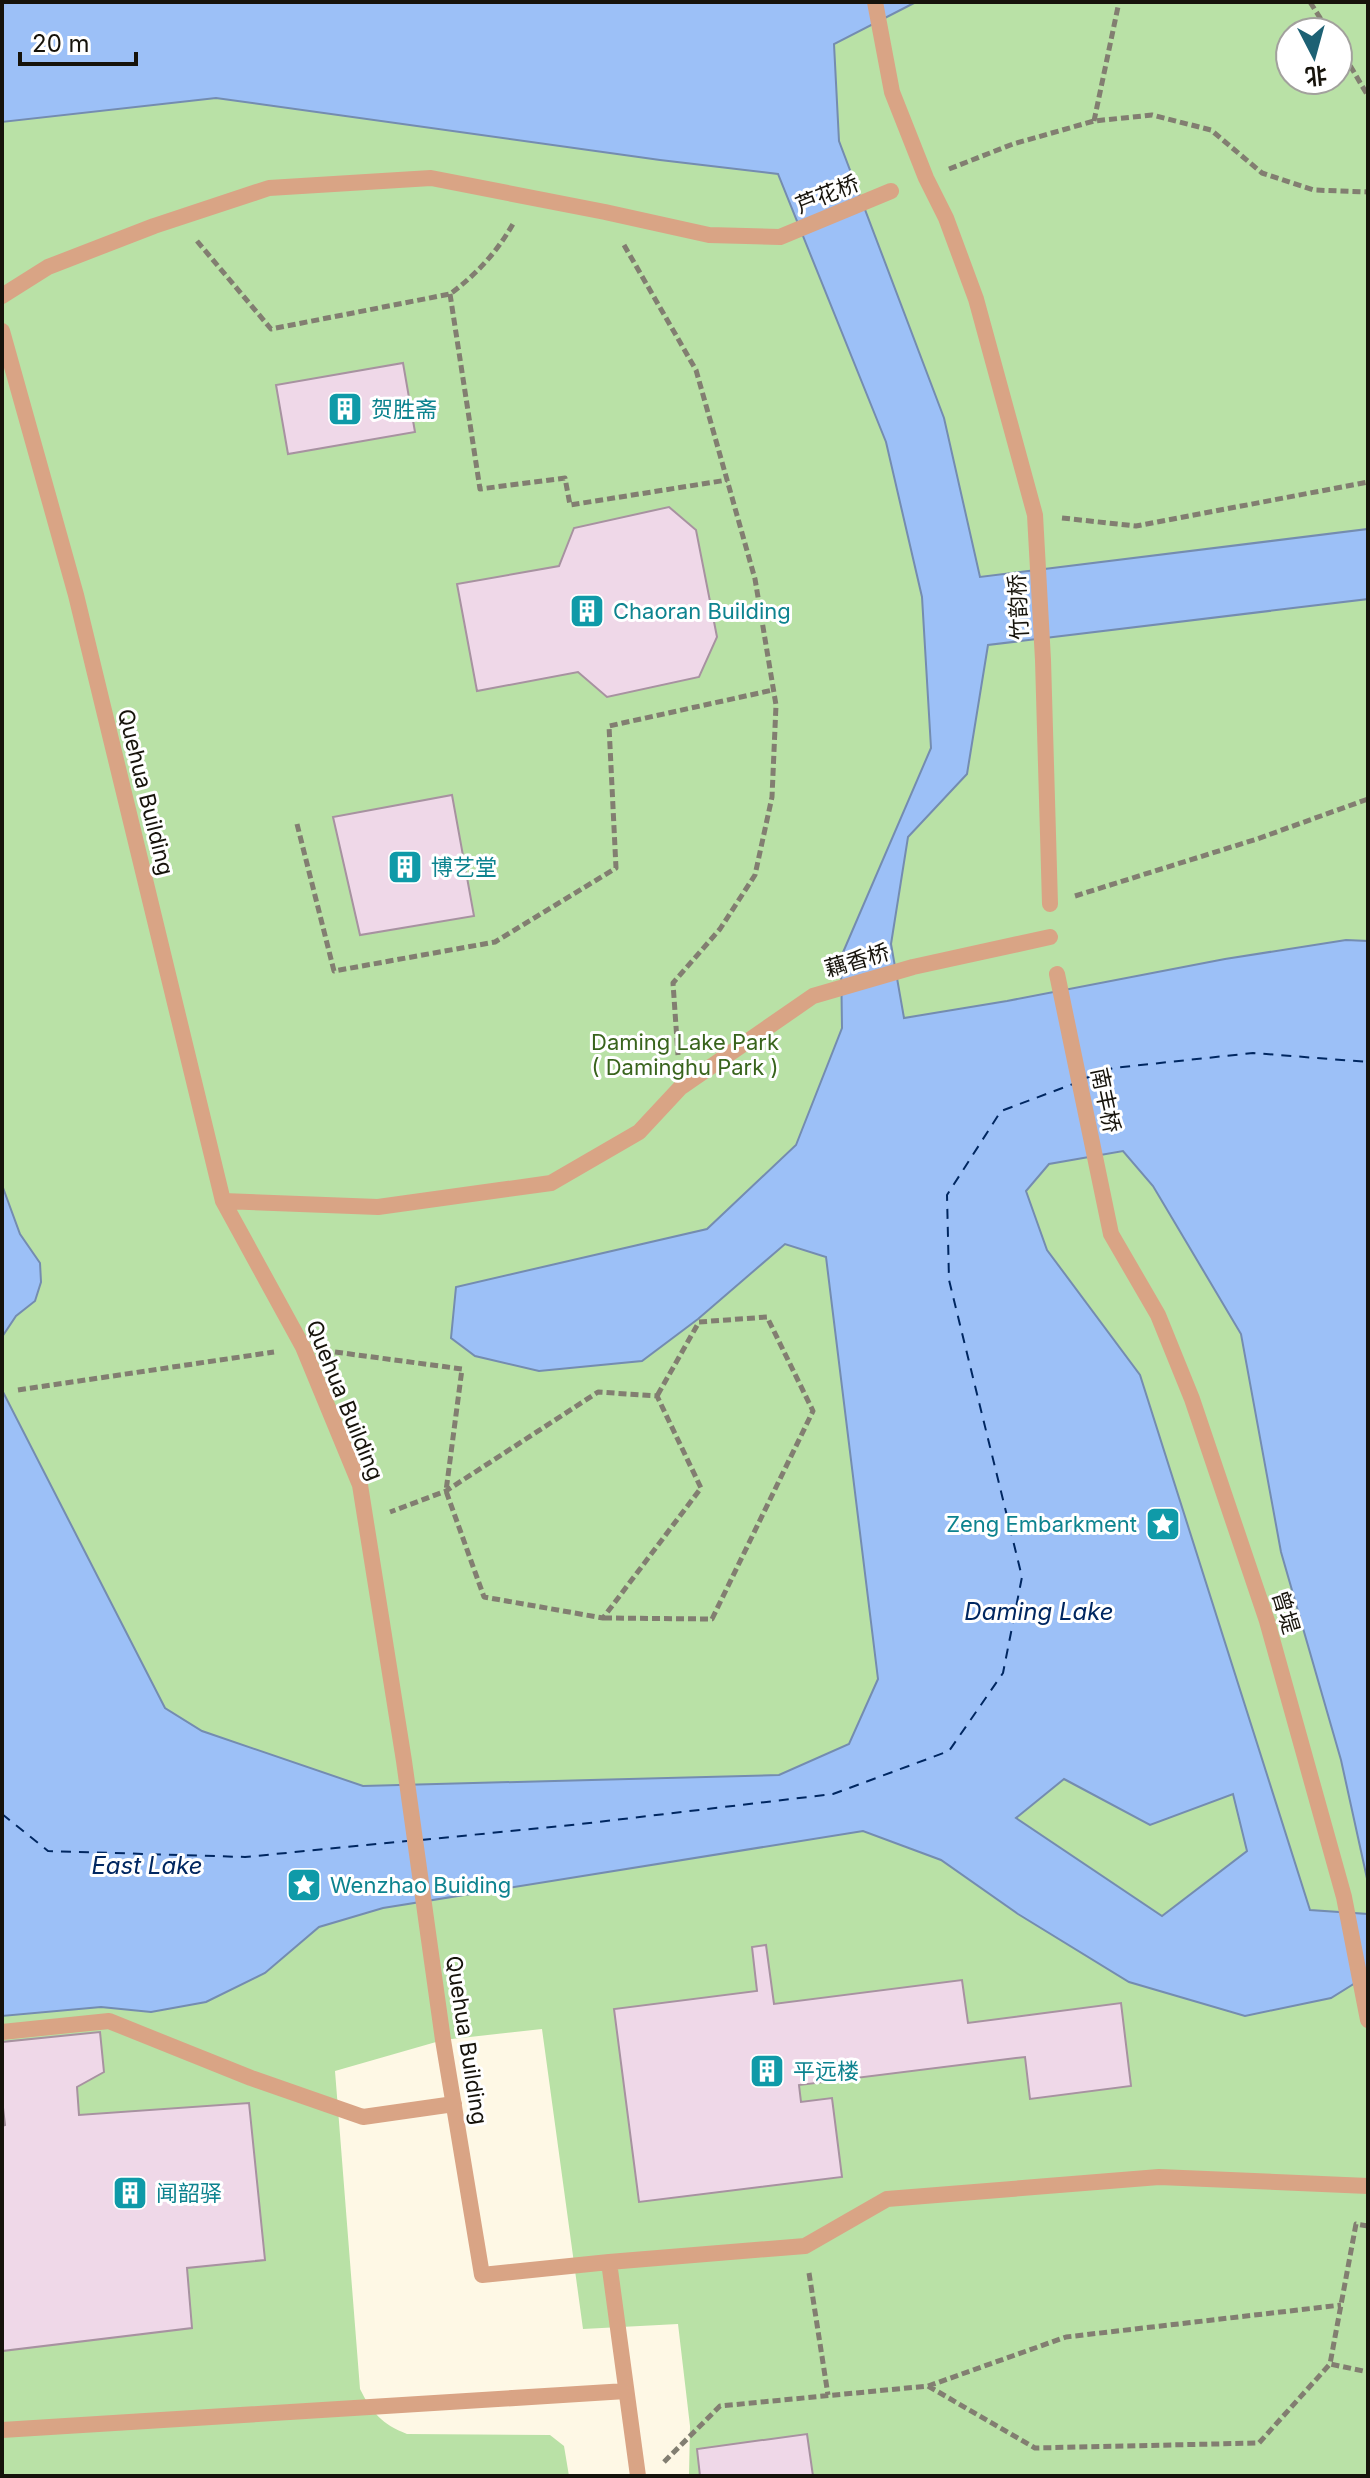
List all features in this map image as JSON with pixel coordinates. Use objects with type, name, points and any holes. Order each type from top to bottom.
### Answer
[{"type":"lane","name":"竹韵桥","points":[[875,2],[892,92],[926,178],[946,218],[976,299],[1035,515],[1043,660],[1050,904]]},
{"type":"lane","points":[[2,296],[48,267],[177,218],[269,188],[431,178],[605,212]]},
{"type":"lane","name":"芦花桥","points":[[605,212],[709,235],[780,237],[891,191]]},
{"type":"lane","name":"Quehua Building","points":[[2,331],[76,595],[223,1201],[303,1347],[360,1485],[482,2275],[609,2262]]},
{"type":"lane","name":"藕香桥","points":[[223,1201],[378,1207],[551,1183],[639,1132],[680,1088],[813,996],[913,967],[1050,937]]},
{"type":"lane","name":"南丰桥","points":[[1057,974],[1111,1234]]},
{"type":"lane","name":"曾堤","points":[[1111,1234],[1158,1315],[1192,1399],[1267,1621],[1344,1897],[1368,2020]]},
{"type":"lane","points":[[2,2032],[109,2021],[251,2078],[363,2117],[454,2104]]},
{"type":"lane","points":[[638,2476],[609,2262],[805,2246],[887,2199],[1159,2177],[1368,2186]]},
{"type":"lane","points":[[2,2430],[626,2391]]},
{"type":"path","points":[[1094,121],[1119,2]]},
{"type":"path","points":[[1354,72],[1368,96]]},
{"type":"path","points":[[926,178],[1013,144],[1094,121],[1152,115],[1211,130],[1262,173],[1314,190],[1368,192]]},
{"type":"path","points":[[177,218],[271,329],[450,294],[501,245],[528,197]]},
{"type":"path","points":[[605,212],[696,370],[755,579],[776,705],[772,797],[755,875],[720,929],[673,983],[680,1088]]},
{"type":"path","points":[[450,294],[480,489],[565,478],[570,505],[727,480]]},
{"type":"path","points":[[1035,515],[1136,526],[1368,482]]},
{"type":"path","points":[[297,824],[334,971],[495,942],[616,868],[609,726],[773,690]]},
{"type":"path","points":[[1050,904],[1257,839],[1368,799]]},
{"type":"path","points":[[18,1390],[303,1347],[462,1369],[446,1491],[484,1597],[603,1618],[712,1619],[813,1411],[767,1317],[699,1322],[657,1396]]},
{"type":"path","points":[[365,1521],[446,1491],[598,1392],[657,1396]]},
{"type":"path","points":[[603,1618],[701,1488],[657,1396]]},
{"type":"path","points":[[928,2386],[1035,2448],[1259,2443],[1330,2364],[1356,2224],[1368,2226]]},
{"type":"path","points":[[805,2246],[828,2395]]},
{"type":"path","points":[[659,2466],[720,2406],[928,2386],[1066,2337],[1341,2305]]},
{"type":"path","points":[[1330,2364],[1368,2372]]},
{"type":"green space","name":"Daming Lake Park ( Daminghu Park )","points":[[2,2],[1368,2],[1368,2476],[689,2476],[690,2426],[678,2324],[583,2329],[542,2029],[443,2040],[335,2071],[360,2389],[364,2397],[384,2422],[407,2434],[550,2435],[564,2446],[569,2476],[2,2476]]},
{"type":"water","name":"Daming Lake","points":[[2,2],[916,2],[834,44],[839,141],[944,418],[980,577],[1368,529],[1368,599],[988,645],[967,774],[908,837],[891,944],[904,1018],[1225,959],[1346,940],[1368,941],[1368,1883],[1341,1760],[1281,1552],[1241,1334],[1153,1186],[1123,1151],[1049,1164],[1026,1191],[1047,1250],[1140,1375],[1310,1910],[1368,1914],[1368,1975],[1331,1998],[1245,2016],[1129,1982],[1018,1914],[941,1860],[863,1831],[383,1908],[319,1927],[265,1973],[206,2002],[151,2012],[101,2007],[2,2016],[2,1381],[3,1392],[165,1708],[202,1731],[363,1786],[779,1775],[849,1744],[878,1679],[826,1257],[785,1244],[698,1319],[642,1361],[539,1371],[475,1356],[451,1338],[456,1287],[707,1229],[796,1145],[842,1028],[841,957],[931,748],[922,597],[886,442],[778,174],[216,98],[2,122]],"holes":[[[1064,1779],[1150,1825],[1233,1794],[1247,1851],[1162,1916],[1016,1818]]]},
{"type":"water","points":[[2,1185],[20,1234],[40,1263],[41,1282],[35,1301],[16,1316],[2,1337]]},
{"type":"building","name":"贺胜斋","points":[[403,363],[415,432],[288,454],[276,385]]},
{"type":"building","name":"Chaoran Building","points":[[669,507],[696,530],[717,637],[699,677],[607,697],[578,672],[477,691],[457,584],[559,566],[574,528]]},
{"type":"building","name":"博艺堂","points":[[452,795],[474,916],[360,935],[333,817]]},
{"type":"building","name":"平远楼","points":[[766,1945],[774,2004],[962,1980],[968,2023],[1121,2003],[1131,2086],[1030,2099],[1025,2057],[799,2085],[801,2102],[832,2098],[842,2177],[639,2202],[614,2009],[757,1991],[752,1947]]},
{"type":"building","name":"闻韶驿","points":[[100,2032],[104,2072],[77,2087],[79,2115],[249,2103],[265,2260],[187,2268],[192,2328],[2,2351],[2,2126],[5,2125],[2,2042]]},
{"type":"building","points":[[807,2434],[813,2476],[700,2476],[697,2449]]},
{"type":"ferry route","points":[[1086,1078],[1113,1068],[1253,1053],[1368,1062]]},
{"type":"ferry route","points":[[421,1840],[833,1794],[949,1751],[1003,1673],[1022,1577],[949,1280],[947,1195],[1001,1111],[1073,1084]]},
{"type":"ferry route","points":[[2,1814],[48,1851],[245,1857],[407,1841]]},
{"type":"place","name":"贺胜斋","points":[[345,409]]},
{"type":"place","name":"Chaoran Building","points":[[587,611]]},
{"type":"place","name":"博艺堂","points":[[405,867]]},
{"type":"place","name":"Zeng Embarkment","points":[[1163,1524]]},
{"type":"place","name":"Wenzhao Buiding","points":[[304,1885]]},
{"type":"place","name":"平远楼","points":[[767,2071]]},
{"type":"place","name":"闻韶驿","points":[[130,2193]]},
{"type":"water label","name":"East Lake","points":[[147,1866]]}]
